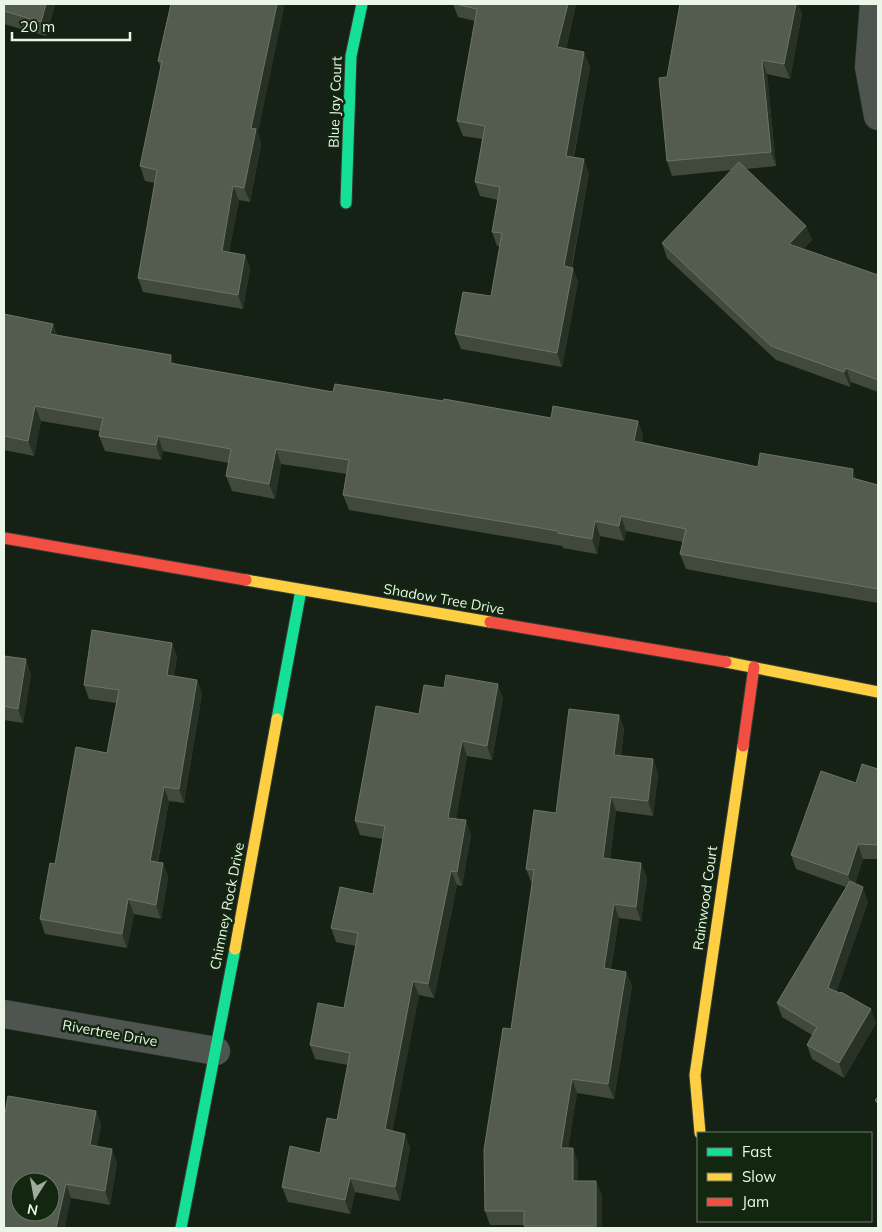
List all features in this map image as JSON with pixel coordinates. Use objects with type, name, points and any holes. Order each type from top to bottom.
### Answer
[{"type":"street","name":"Blue Jay Court","points":[[346,203],[351,56],[362,4]]},
{"type":"street","points":[[874,4],[869,67],[878,116]]},
{"type":"street","name":"Shadow Tree Drive","points":[[4,538],[754,667],[878,692]]},
{"type":"street","name":"Chimney Rock Drive","points":[[181,1228],[216,1051],[301,590]]},
{"type":"street","name":"Rainwood Court","points":[[700,1132],[695,1075],[754,667]]},
{"type":"street","name":"Rivertree Drive","points":[[4,1014],[216,1051]]},
{"type":"building","points":[[4,4],[46,4],[41,22],[4,11]]},
{"type":"building","points":[[171,4],[277,4],[251,128],[256,129],[244,188],[233,186],[222,251],[245,255],[238,295],[138,278],[157,170],[140,166],[162,61],[158,61]]},
{"type":"building","points":[[455,4],[568,4],[557,47],[584,52],[566,156],[584,159],[564,266],[573,268],[557,353],[455,334],[463,292],[491,296],[502,233],[492,232],[500,187],[475,182],[485,126],[457,121],[477,9]]},
{"type":"building","points":[[680,4],[796,4],[784,64],[762,60],[771,152],[667,161],[659,78],[667,77]]},
{"type":"building","points":[[739,162],[806,226],[789,244],[878,275],[878,380],[846,368],[844,372],[771,346],[662,243]]},
{"type":"building","points":[[4,314],[53,324],[50,334],[171,355],[170,363],[333,392],[335,384],[443,401],[444,399],[551,418],[553,406],[638,421],[634,441],[758,467],[760,453],[853,469],[852,478],[878,485],[878,589],[680,554],[686,529],[621,516],[619,526],[595,521],[592,539],[558,533],[558,531],[343,495],[349,460],[276,449],[269,484],[226,476],[231,449],[158,436],[156,445],[99,436],[103,418],[35,406],[28,441],[4,436]]},
{"type":"building","points":[[92,630],[172,643],[167,675],[197,680],[179,789],[164,787],[150,861],[163,863],[156,905],[128,899],[122,934],[40,919],[50,863],[55,864],[76,747],[107,753],[119,690],[84,685]]},
{"type":"building","points":[[4,656],[26,659],[18,709],[4,706]]},
{"type":"building","points":[[446,675],[498,684],[487,746],[462,741],[448,818],[466,820],[457,872],[451,871],[428,984],[413,981],[385,1129],[405,1134],[395,1187],[350,1178],[345,1200],[282,1187],[290,1146],[320,1153],[327,1118],[337,1120],[350,1053],[310,1045],[318,1003],[344,1008],[358,933],[331,928],[340,887],[373,894],[385,826],[355,821],[376,706],[419,714],[424,685],[444,688]]},
{"type":"building","points":[[569,709],[619,715],[614,755],[653,759],[648,801],[611,797],[603,858],[641,863],[636,907],[614,904],[604,968],[626,972],[608,1084],[572,1079],[561,1148],[573,1148],[573,1181],[596,1181],[596,1226],[524,1226],[524,1211],[485,1211],[484,1150],[503,1028],[511,1029],[534,870],[526,869],[534,810],[556,813]]},
{"type":"building","points":[[862,764],[878,769],[878,845],[858,844],[848,875],[791,855],[821,771],[856,783]]},
{"type":"building","points":[[850,881],[863,887],[828,988],[841,992],[871,1009],[839,1063],[807,1045],[817,1027],[777,1003]]},
{"type":"building","points":[[8,1096],[96,1111],[90,1145],[112,1149],[105,1191],[66,1184],[60,1210],[60,1172],[10,1172],[10,1222],[57,1222],[56,1228],[4,1228],[4,1119]]},
{"type":"traffic: fast","points":[[346,203],[351,56],[362,4]]},
{"type":"traffic: fast","points":[[277,719],[301,590]]},
{"type":"traffic: fast","points":[[181,1228],[235,949]]},
{"type":"traffic: slow","points":[[246,580],[490,622]]},
{"type":"traffic: slow","points":[[726,662],[878,692]]},
{"type":"traffic: slow","points":[[235,949],[277,719]]},
{"type":"traffic: slow","points":[[700,1132],[695,1075],[743,746]]},
{"type":"traffic: jam","points":[[4,538],[246,580]]},
{"type":"traffic: jam","points":[[490,622],[726,662]]},
{"type":"traffic: jam","points":[[743,746],[754,667]]}]
